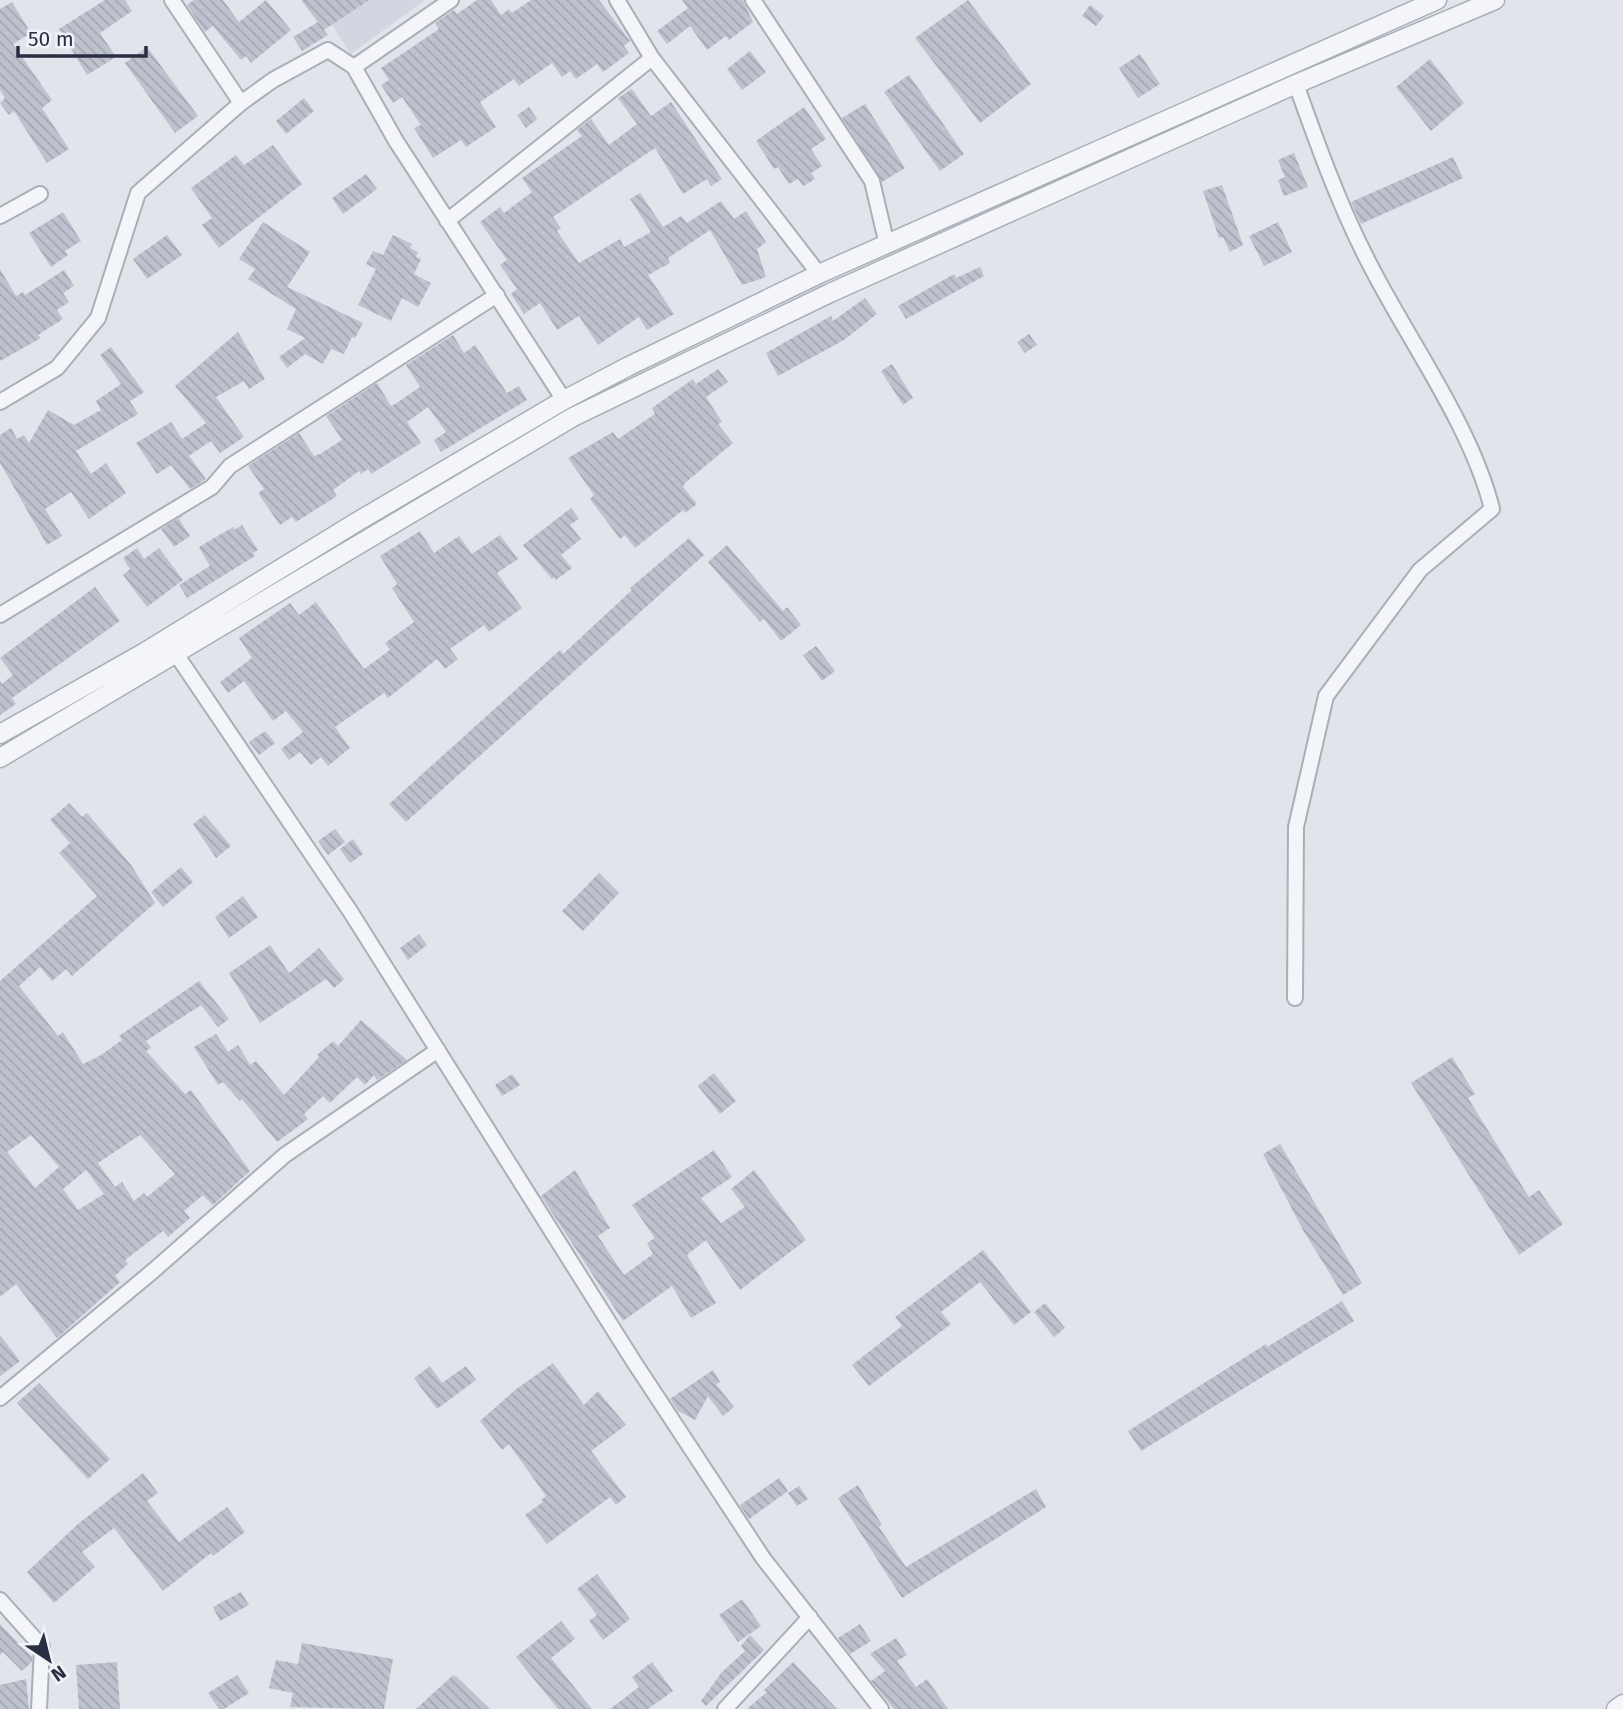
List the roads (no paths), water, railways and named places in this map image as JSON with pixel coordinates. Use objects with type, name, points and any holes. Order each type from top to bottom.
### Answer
[{"type":"street","points":[[172,0],[241,103]]},
{"type":"street","points":[[354,67],[451,0]]},
{"type":"street","points":[[617,0],[652,58],[819,274]]},
{"type":"street","points":[[753,0],[872,181],[887,245]]},
{"type":"street","points":[[0,734],[145,652],[355,523],[564,400],[819,274],[1437,0]]},
{"type":"street","points":[[0,758],[573,417],[830,293],[1296,84],[1495,0]]},
{"type":"street","points":[[0,402],[57,368],[98,318],[138,193],[241,103],[273,80],[328,50],[354,67],[396,141],[564,400]]},
{"type":"street","points":[[447,221],[652,58]]},
{"type":"street","points":[[1294,998],[1296,827],[1326,696],[1420,570],[1492,509],[1486,483],[1439,389],[1366,258],[1327,171],[1296,84]]},
{"type":"street","points":[[0,216],[40,194]]},
{"type":"street","points":[[0,615],[212,487],[230,466],[497,295]]},
{"type":"street","points":[[176,654],[350,911],[763,1558],[881,1709]]},
{"type":"street","points":[[0,1398],[153,1271],[285,1155],[438,1050]]},
{"type":"street","points":[[0,1600],[42,1647],[39,1709]]},
{"type":"street","points":[[725,1709],[810,1618]]},
{"type":"street","points":[[1616,1709],[1623,1704]]}]
